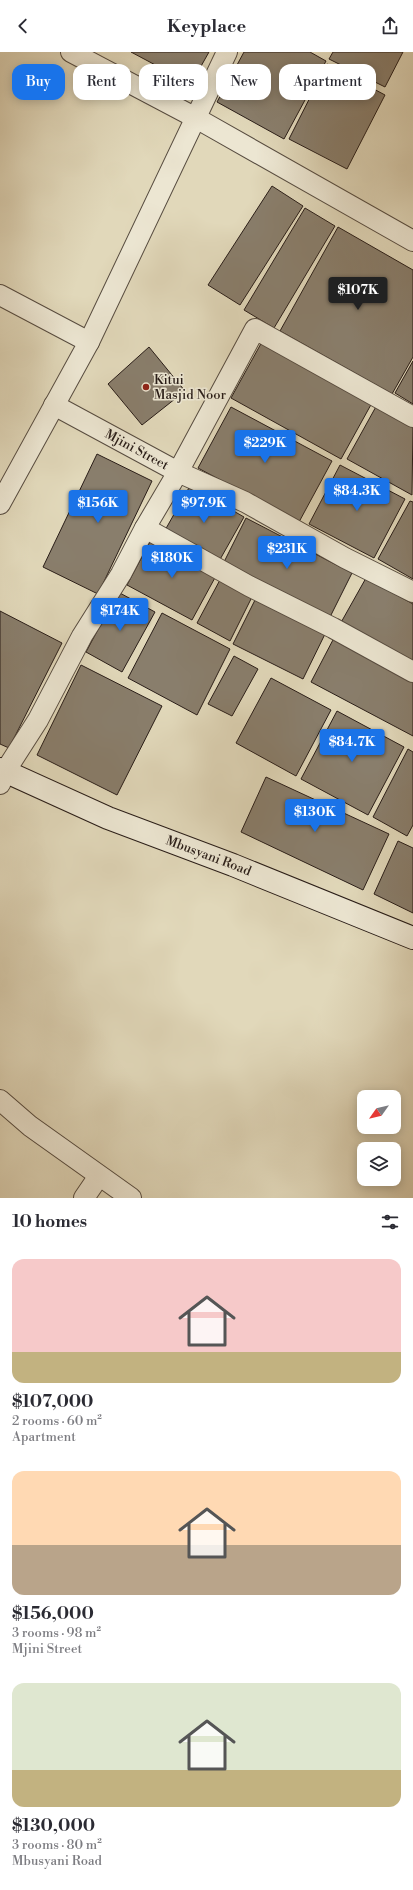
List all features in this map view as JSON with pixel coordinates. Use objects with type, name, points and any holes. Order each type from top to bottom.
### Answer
[{"type":"street","points":[[71,52],[196,118],[413,241]]},
{"type":"street","points":[[0,504],[89,342],[227,52]]},
{"type":"street","points":[[0,295],[89,342]]},
{"type":"street","points":[[2,774],[38,720],[82,636],[121,574],[256,329],[413,417]]},
{"type":"street","name":"Mjini Street","points":[[54,405],[178,472],[245,502],[345,558],[413,592]]},
{"type":"street","points":[[145,528],[249,586],[333,628],[413,672]]},
{"type":"street","name":"Mbusyani Road","points":[[2,774],[108,818],[234,865],[413,938]]},
{"type":"street","points":[[0,1100],[30,1126],[131,1198]]},
{"type":"street","points":[[84,1198],[99,1176]]},
{"type":"building","points":[[131,52],[209,52],[202,64],[154,64]]},
{"type":"building","points":[[244,52],[310,52],[326,61],[324,64],[279,64],[279,100],[305,100],[284,139],[217,102],[218,100],[271,100],[271,64],[238,64]]},
{"type":"building","points":[[333,52],[403,52],[385,87],[376,82],[376,64],[339,64],[329,59]]},
{"type":"building","points":[[376,90],[385,95],[347,169],[289,139],[309,100],[376,100]]},
{"type":"building","points":[[272,186],[303,206],[240,305],[208,285]]},
{"type":"building","points":[[305,208],[335,226],[274,328],[244,310]]},
{"type":"building","points":[[338,227],[413,270],[413,357],[392,394],[280,331]]},
{"type":"building","points":[[263,340],[373,401],[341,459],[231,398]]},
{"type":"building","name":"Kitui Masjid Noor","points":[[149,347],[185,391],[142,425],[108,384]]},
{"type":"building","points":[[413,361],[413,404],[395,393]]},
{"type":"building","points":[[378,403],[413,423],[412,495],[347,459]]},
{"type":"building","points":[[231,407],[332,461],[299,522],[198,468]]},
{"type":"building","points":[[97,454],[152,481],[98,594],[43,567]]},
{"type":"building","points":[[340,465],[405,499],[374,558],[309,524]]},
{"type":"building","points":[[190,486],[244,517],[218,563],[164,532]]},
{"type":"building","points":[[410,501],[413,502],[413,579],[378,559]]},
{"type":"building","points":[[246,518],[352,573],[328,621],[222,566]]},
{"type":"building","points":[[152,538],[217,574],[192,620],[127,585]]},
{"type":"building","points":[[221,578],[253,595],[230,641],[197,623]]},
{"type":"building","points":[[366,578],[413,604],[413,667],[339,626]]},
{"type":"building","points":[[118,592],[155,612],[122,672],[86,652]]},
{"type":"building","points":[[257,596],[326,632],[303,679],[233,644]]},
{"type":"building","points":[[0,611],[62,643],[9,748],[0,744]]},
{"type":"building","points":[[162,613],[230,649],[197,715],[128,678]]},
{"type":"building","points":[[335,636],[413,677],[413,736],[311,682]]},
{"type":"building","points":[[234,656],[258,669],[232,716],[208,704]]},
{"type":"building","points":[[81,665],[162,706],[117,795],[37,755]]},
{"type":"building","points":[[271,678],[331,710],[296,776],[236,743]]},
{"type":"building","points":[[337,711],[404,747],[368,815],[301,779]]},
{"type":"building","points":[[408,749],[413,752],[413,825],[407,836],[373,817]]},
{"type":"building","points":[[266,777],[389,834],[363,890],[241,832]]},
{"type":"building","points":[[398,841],[413,848],[413,913],[374,894]]},
{"type":"place","name":"Kitui Masjid Noor","points":[[146,387]]}]
